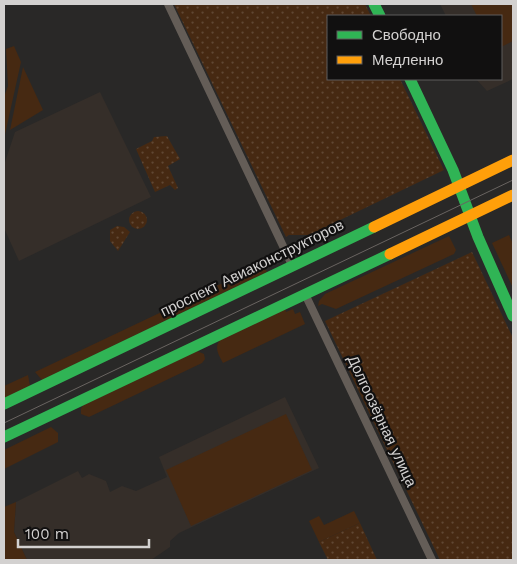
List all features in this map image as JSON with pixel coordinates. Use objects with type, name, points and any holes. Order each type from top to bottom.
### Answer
[{"type":"street","points":[[168,4],[292,265]]},
{"type":"street","points":[[410,80],[453,170],[469,216],[513,316]]},
{"type":"street","name":"проспект Авиаконструкторов","points":[[4,404],[513,160]]},
{"type":"street","points":[[4,437],[513,195]]},
{"type":"street","name":"Долгоозёрная улица","points":[[305,294],[432,560]]},
{"type":"shaded area","points":[[174,4],[365,4],[370,15],[327,15],[327,80],[400,80],[444,170],[309,235],[289,235],[286,237]]},
{"type":"shaded area","points":[[440,4],[513,4],[513,79],[487,91],[477,80],[502,80],[502,15],[446,15]]},
{"type":"shaded area","points":[[471,4],[513,4],[513,41],[502,46],[502,15],[476,15]]},
{"type":"shaded area","points":[[14,46],[21,62],[4,139],[4,97],[8,86],[6,49]]},
{"type":"shaded area","points":[[23,67],[43,110],[10,130]]},
{"type":"shaded area","points":[[100,92],[151,197],[19,261],[4,228],[4,165],[15,132]]},
{"type":"shaded area","points":[[167,136],[180,159],[168,166],[178,188],[175,190],[170,185],[155,192],[136,149],[152,141],[154,137]]},
{"type":"shaded area","points":[[138,211],[146,216],[147,220],[142,228],[138,229],[130,224],[129,220],[134,212]]},
{"type":"shaded area","points":[[117,226],[124,227],[130,232],[118,251],[110,241],[110,230]]},
{"type":"shaded area","points":[[509,235],[513,244],[513,288],[492,243]]},
{"type":"shaded area","points":[[449,236],[456,250],[454,254],[336,309],[322,304],[318,306],[319,301],[325,294]]},
{"type":"shaded area","points":[[472,252],[513,338],[513,560],[440,560],[325,321]]},
{"type":"shaded area","points":[[263,264],[267,272],[42,380],[35,372]]},
{"type":"shaded area","points":[[285,309],[286,312],[293,309],[295,314],[300,312],[305,324],[223,363],[217,348],[221,339]]},
{"type":"shaded area","points":[[197,351],[204,354],[205,359],[202,363],[89,417],[81,414],[83,405]]},
{"type":"shaded area","points":[[28,375],[30,386],[5,398],[4,386]]},
{"type":"shaded area","points":[[285,397],[319,468],[179,533],[170,541],[170,547],[151,560],[27,560],[14,532],[16,502],[78,471],[82,478],[89,474],[106,481],[110,492],[122,486],[136,491],[167,477],[159,457]]},
{"type":"shaded area","points":[[286,414],[312,470],[191,526],[166,470]]},
{"type":"shaded area","points":[[51,427],[58,433],[58,442],[4,469],[4,450]]},
{"type":"shaded area","points":[[16,502],[14,532],[27,560],[4,560],[4,507]]},
{"type":"shaded area","points":[[354,511],[360,523],[319,542],[309,521],[319,516],[324,525]]},
{"type":"shaded area","points":[[360,523],[377,560],[328,560],[319,542]]},
{"type":"tram line","points":[[4,423],[513,180]]},
{"type":"traffic: fast","points":[[374,4],[380,15]]},
{"type":"traffic: fast","points":[[410,80],[453,170],[478,237],[513,316]]},
{"type":"traffic: fast","points":[[4,404],[374,227]]},
{"type":"traffic: fast","points":[[4,437],[390,254]]},
{"type":"traffic: slow","points":[[374,227],[513,160]]},
{"type":"traffic: slow","points":[[390,254],[513,195]]}]
